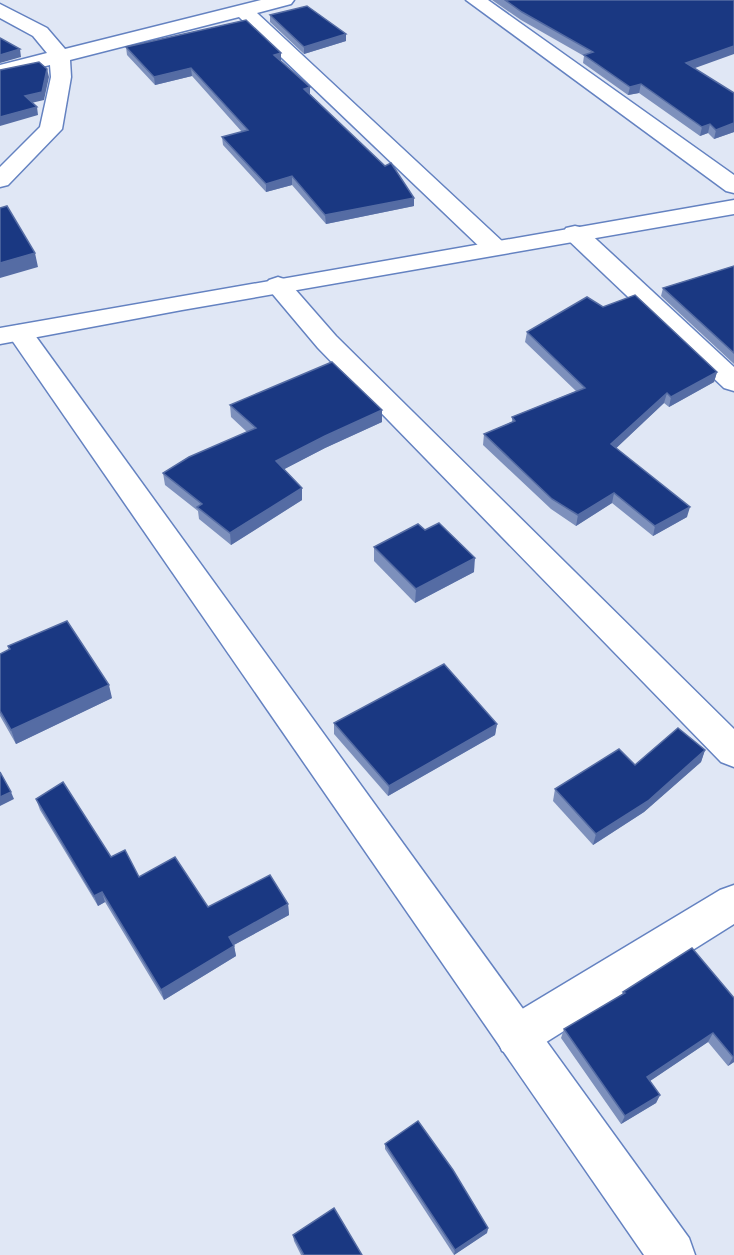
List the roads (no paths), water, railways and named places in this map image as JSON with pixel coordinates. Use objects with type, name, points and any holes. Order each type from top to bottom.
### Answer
[{"type":"street","points":[[0,71],[284,0]]},
{"type":"street","points":[[476,0],[734,186]]},
{"type":"street","points":[[0,10],[40,32],[60,55],[61,77],[51,129],[0,180]]},
{"type":"street","points":[[243,10],[494,247]]},
{"type":"street","points":[[672,1255],[517,1036],[10,335],[278,285],[734,207]]},
{"type":"street","points":[[575,233],[734,382]]},
{"type":"street","points":[[278,285],[327,342],[734,752]]},
{"type":"street","points":[[517,1036],[734,903]]}]
